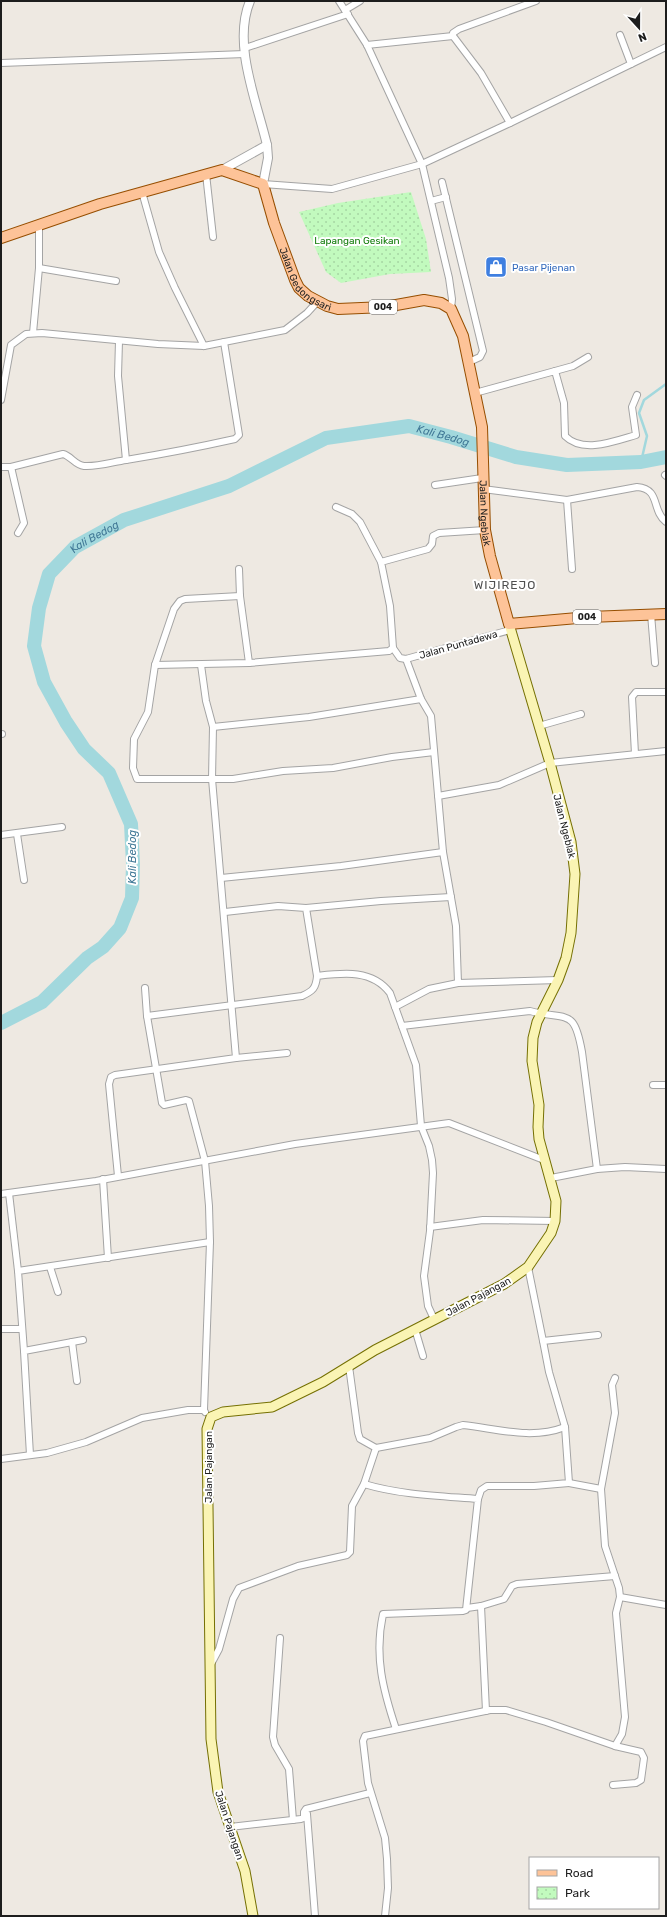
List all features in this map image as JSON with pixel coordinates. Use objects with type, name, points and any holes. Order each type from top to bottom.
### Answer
[{"type":"main road","points":[[1,238],[100,204],[222,170],[263,184]]},
{"type":"main road","name":"Jalan Gedongsari","points":[[263,184],[274,223],[295,280],[299,288],[308,296],[327,306],[346,310],[385,307],[424,300],[441,303],[451,309]]},
{"type":"main road","points":[[451,309],[463,336],[475,393]]},
{"type":"main road","name":"Jalan Ngeblak","points":[[475,393],[483,435],[482,475],[485,530],[490,556],[550,763],[571,842],[575,874],[571,933],[566,958],[558,980],[534,1029],[532,1061],[539,1105],[539,1139],[544,1160],[551,1178]]},
{"type":"main road","name":"004","points":[[510,627],[589,617],[666,614]]},
{"type":"main road","name":"Jalan Pajangan","points":[[254,1916],[245,1871],[218,1792],[211,1739],[207,1429],[211,1417],[223,1412],[277,1405],[323,1382],[415,1328],[504,1284],[528,1267],[551,1233],[555,1220],[556,1201],[551,1178]]},
{"type":"street","name":"Jalan Gedongsari","points":[[250,1],[245,17],[245,51],[267,145],[268,158],[263,184]]},
{"type":"street","points":[[339,1],[367,45],[422,164],[449,278],[452,299],[451,309]]},
{"type":"street","points":[[1,63],[245,51],[346,12],[360,1]]},
{"type":"street","points":[[453,36],[453,33],[463,27],[536,1]]},
{"type":"street","points":[[367,45],[453,36]]},
{"type":"street","points":[[453,36],[480,73],[510,124]]},
{"type":"street","points":[[620,36],[631,64]]},
{"type":"street","points":[[263,184],[332,189],[422,164],[510,124],[666,47]]},
{"type":"street","points":[[222,170],[267,145]]},
{"type":"street","points":[[206,174],[213,237]]},
{"type":"street","points":[[442,182],[483,351],[480,357],[468,362]]},
{"type":"street","points":[[142,192],[159,252],[204,346]]},
{"type":"street","points":[[431,201],[446,197]]},
{"type":"street","points":[[33,333],[39,268],[39,225]]},
{"type":"street","points":[[39,268],[116,281]]},
{"type":"street","points":[[1,400],[11,345],[21,338],[33,333],[119,341],[204,346],[286,330],[307,313],[318,301]]},
{"type":"street","points":[[119,341],[118,376],[126,460]]},
{"type":"street","points":[[1,467],[10,468],[63,454],[69,456],[78,464],[84,466],[189,450],[235,439],[239,435],[224,342]]},
{"type":"street","points":[[475,393],[573,366],[588,357]]},
{"type":"street","points":[[554,371],[564,403],[565,434],[568,438],[579,443],[598,445],[636,435],[632,407],[637,395]]},
{"type":"street","points":[[10,468],[24,523],[18,533]]},
{"type":"street","points":[[435,485],[482,475]]},
{"type":"street","points":[[483,489],[567,500],[638,487],[644,488],[650,491],[654,496],[660,517],[666,522]]},
{"type":"street","points":[[567,500],[572,569]]},
{"type":"street","points":[[336,507],[352,514],[360,522],[381,562],[390,606],[393,648],[400,658],[406,659],[420,699],[431,716],[444,852],[456,926],[458,983]]},
{"type":"street","points":[[381,562],[428,549],[432,544],[433,536],[439,533],[485,530]]},
{"type":"street","points":[[239,569],[240,596],[249,663]]},
{"type":"street","points":[[240,596],[184,599],[180,601],[168,622],[155,664],[148,712],[134,738],[134,775],[139,779],[233,779],[283,771],[333,768],[392,757],[434,752]]},
{"type":"street","points":[[651,614],[655,663]]},
{"type":"street","name":"Jalan Puntadewa","points":[[406,659],[510,627]]},
{"type":"street","points":[[155,664],[201,665],[249,663],[384,652],[393,648]]},
{"type":"street","points":[[201,665],[206,701],[213,727],[212,779],[225,912],[236,1058]]},
{"type":"street","points":[[635,754],[632,697],[636,692],[666,692]]},
{"type":"street","points":[[213,727],[309,717],[420,699]]},
{"type":"street","points":[[539,726],[581,714]]},
{"type":"street","points":[[438,796],[499,785],[550,763],[666,751]]},
{"type":"street","points":[[1,835],[62,827]]},
{"type":"street","points":[[17,834],[24,880]]},
{"type":"street","points":[[221,878],[340,866],[444,852]]},
{"type":"street","points":[[225,912],[278,906],[306,908],[381,901],[451,897]]},
{"type":"street","points":[[147,1016],[302,996],[313,990],[316,986],[317,976],[306,908]]},
{"type":"street","points":[[317,976],[357,974],[369,977],[385,987],[390,993],[416,1065],[421,1126],[429,1146],[433,1173],[430,1228],[424,1276],[428,1306],[434,1319]]},
{"type":"street","points":[[395,1007],[429,989],[458,983],[558,980]]},
{"type":"street","points":[[145,988],[147,1016],[162,1103],[164,1105],[186,1100],[189,1101],[205,1161],[210,1242],[204,1410]]},
{"type":"street","points":[[402,1026],[530,1011],[540,1015],[569,1018],[573,1021],[579,1034],[597,1169]]},
{"type":"street","points":[[118,1176],[110,1080],[115,1075],[236,1058],[287,1053]]},
{"type":"street","points":[[653,1085],[666,1085]]},
{"type":"street","points":[[1,1194],[103,1179],[295,1144],[449,1123],[544,1160]]},
{"type":"street","points":[[551,1178],[597,1169],[625,1167],[666,1169]]},
{"type":"street","points":[[103,1179],[108,1258]]},
{"type":"street","points":[[9,1193],[18,1271],[30,1455]]},
{"type":"street","points":[[430,1228],[483,1220],[555,1220]]},
{"type":"street","points":[[18,1271],[210,1242]]},
{"type":"street","points":[[50,1267],[58,1292]]},
{"type":"street","points":[[528,1267],[549,1372],[565,1427],[569,1483]]},
{"type":"street","points":[[415,1328],[423,1356]]},
{"type":"street","points":[[1,1329],[22,1329]]},
{"type":"street","points":[[543,1341],[598,1335]]},
{"type":"street","points":[[24,1351],[83,1340]]},
{"type":"street","points":[[72,1342],[77,1381]]},
{"type":"street","points":[[349,1366],[358,1433],[360,1439],[376,1448],[430,1438],[456,1426],[464,1425],[513,1433],[545,1433],[565,1427]]},
{"type":"street","points":[[615,1378],[612,1385],[615,1413],[601,1489],[605,1546],[620,1597],[616,1613],[625,1717],[622,1734],[615,1746]]},
{"type":"street","points":[[1,1459],[47,1453],[86,1442],[142,1418],[188,1410],[204,1410],[211,1417]]},
{"type":"street","points":[[210,1665],[219,1649],[233,1599],[239,1588],[298,1566],[349,1554],[352,1506],[364,1484],[376,1448]]},
{"type":"street","points":[[467,1608],[478,1499],[481,1490],[487,1486],[534,1486],[569,1483],[601,1489]]},
{"type":"street","points":[[364,1484],[383,1490],[430,1496],[478,1499]]},
{"type":"street","points":[[396,1729],[387,1701],[380,1669],[380,1636],[383,1614],[463,1611],[467,1608],[482,1606],[504,1599],[509,1589],[517,1584],[615,1576]]},
{"type":"street","points":[[620,1597],[666,1605]]},
{"type":"street","points":[[482,1606],[486,1711]]},
{"type":"street","points":[[280,1638],[273,1737],[289,1769],[293,1820]]},
{"type":"street","points":[[385,1916],[388,1888],[387,1859],[384,1838],[370,1793],[364,1748],[364,1737],[367,1734],[486,1711],[506,1710],[615,1746],[641,1752],[644,1758],[643,1778],[639,1782],[613,1785]]},
{"type":"street","points":[[230,1828],[303,1819],[305,1810],[370,1793]]},
{"type":"street","points":[[308,1809],[306,1820],[315,1916]]},
{"type":"green space","name":"Lapangan Gesikan","points":[[411,192],[426,239],[431,272],[390,274],[341,283],[326,272],[299,212],[338,203]]},
{"type":"waterway","points":[[641,462],[647,436],[639,413],[644,400],[666,384]]},
{"type":"waterway","name":"Kali Bedog","points":[[1,1023],[42,1002],[87,958],[103,947],[120,928],[132,898],[133,864],[131,824],[109,773],[84,749],[66,722],[44,682],[34,646],[39,608],[49,574],[75,547],[124,520],[229,486],[326,438],[409,426],[516,457],[567,465],[641,462],[666,457]]},
{"type":"place","name":"Pasar Pijenan","points":[[496,267]]},
{"type":"district","name":"WIJIREJO","points":[[505,585]]}]
